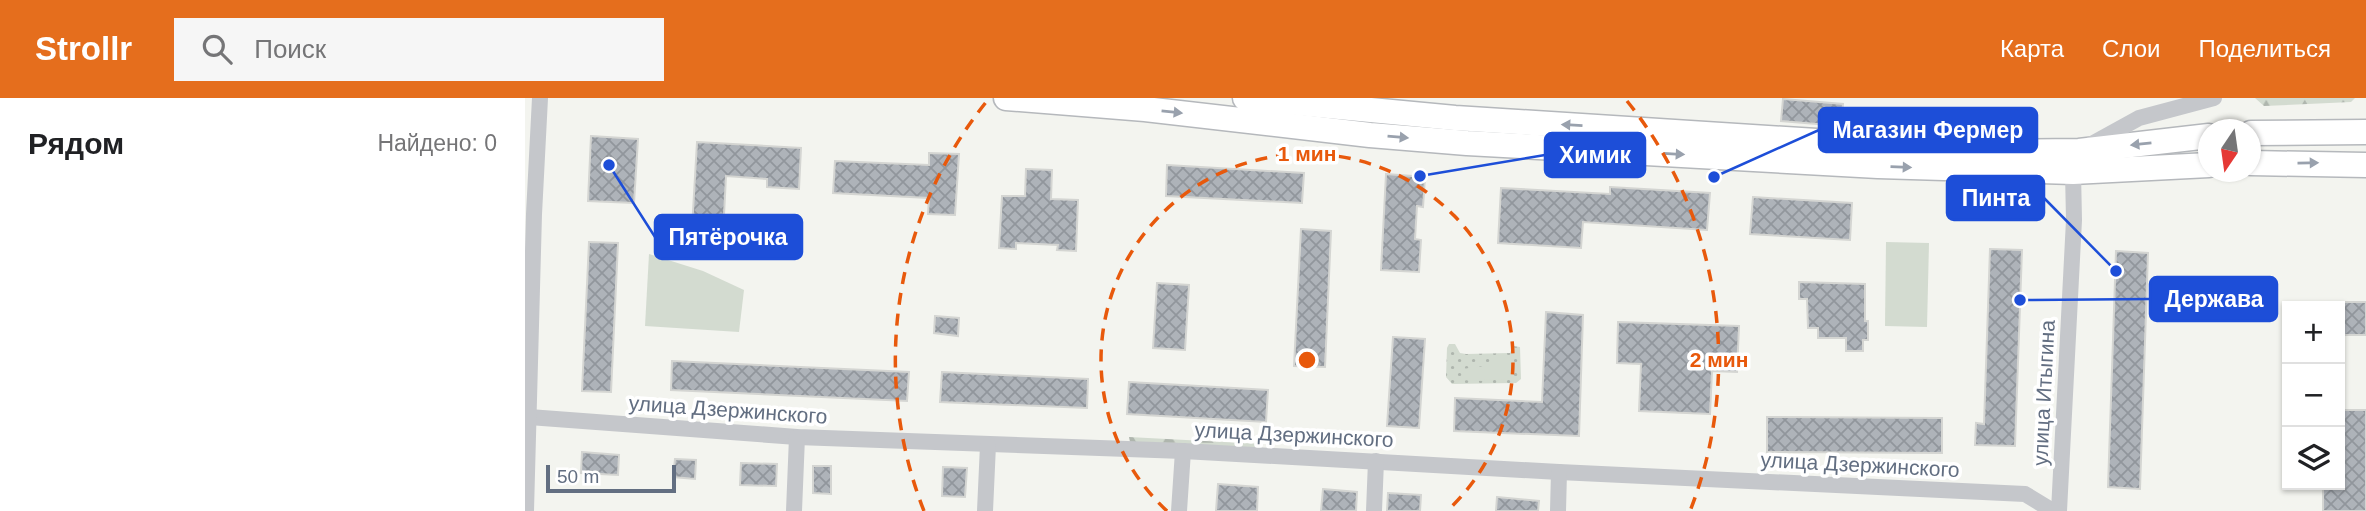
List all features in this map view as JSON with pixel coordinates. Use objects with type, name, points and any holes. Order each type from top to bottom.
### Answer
[{"type":"main road","points":[[1006,98],[1145,109],[1467,143],[1878,166],[2076,162],[2198,165]]},
{"type":"main road","points":[[1245,98],[1455,118],[1990,152],[2076,162],[2198,138]]},
{"type":"main road","points":[[2261,133],[2366,132]]},
{"type":"main road","points":[[2261,163],[2366,165]]},
{"type":"street","points":[[526,511],[540,98]]},
{"type":"street","points":[[2076,162],[2139,118],[2214,98]]},
{"type":"street","name":"улица Итыгина","points":[[2059,511],[2076,162]]},
{"type":"street","name":"улица Дзержинского","points":[[529,417],[797,437],[1183,451],[2025,494],[2053,511]]},
{"type":"street","points":[[794,511],[797,437]]},
{"type":"street","points":[[985,511],[988,445]]},
{"type":"street","points":[[1179,511],[1183,451]]},
{"type":"street","points":[[1374,511],[1376,461]]},
{"type":"street","points":[[1558,511],[1559,472]]},
{"type":"green space","points":[[2255,98],[2355,98],[2351,102],[2264,106]]},
{"type":"green space","points":[[1886,242],[1929,243],[1927,327],[1885,326]]},
{"type":"green space","points":[[649,254],[703,271],[744,290],[739,332],[645,326]]},
{"type":"green space","points":[[1449,344],[1455,344],[1460,353],[1466,354],[1510,353],[1513,346],[1520,347],[1521,379],[1516,383],[1452,384],[1446,377]]},
{"type":"green space","points":[[1499,358],[1514,358],[1514,374],[1508,379],[1462,380],[1462,369],[1485,366]]},
{"type":"green space","points":[[1129,437],[1262,444],[1260,449],[1130,442]]},
{"type":"building","points":[[1783,99],[1843,104],[1841,126],[1781,121]]},
{"type":"building","points":[[591,136],[638,139],[634,203],[588,201]]},
{"type":"building","points":[[697,142],[801,148],[799,189],[767,187],[767,179],[726,176],[724,215],[736,216],[734,248],[691,246]]},
{"type":"building","points":[[929,153],[959,154],[955,215],[928,214],[929,198],[833,193],[835,161],[929,165]]},
{"type":"building","points":[[1167,165],[1304,173],[1302,203],[1166,196]]},
{"type":"building","points":[[1026,169],[1052,170],[1051,199],[1078,200],[1076,251],[1057,250],[1058,245],[1016,243],[1016,249],[999,248],[1002,196],[1025,196]]},
{"type":"building","points":[[1386,174],[1425,177],[1423,207],[1417,206],[1415,239],[1421,240],[1419,272],[1381,270]]},
{"type":"building","points":[[1610,187],[1710,193],[1707,230],[1583,222],[1581,248],[1498,243],[1501,188],[1610,194]]},
{"type":"building","points":[[1753,197],[1852,203],[1850,240],[1750,234]]},
{"type":"building","points":[[1301,229],[1331,231],[1325,367],[1294,366]]},
{"type":"building","points":[[589,242],[618,243],[611,392],[582,391]]},
{"type":"building","points":[[1990,249],[2022,250],[2015,446],[1975,445],[1976,423],[1984,424]]},
{"type":"building","points":[[2116,251],[2148,253],[2140,489],[2108,487]]},
{"type":"building","points":[[1799,282],[1865,284],[1868,340],[1863,340],[1863,351],[1846,351],[1846,338],[1818,338],[1818,328],[1808,328],[1807,299],[1799,299]]},
{"type":"building","points":[[1157,283],[1189,285],[1185,350],[1153,348]]},
{"type":"building","points":[[2345,302],[2366,302],[2366,335],[2345,335]]},
{"type":"building","points":[[1546,312],[1583,315],[1579,436],[1454,431],[1455,398],[1542,402]]},
{"type":"building","points":[[935,316],[959,318],[958,336],[934,333]]},
{"type":"building","points":[[1618,322],[1739,326],[1737,372],[1712,371],[1710,414],[1639,411],[1641,364],[1617,363]]},
{"type":"building","points":[[1393,337],[1425,339],[1419,428],[1387,426]]},
{"type":"building","points":[[672,361],[909,372],[907,401],[671,390]]},
{"type":"building","points":[[942,372],[1088,379],[1087,408],[940,402]]},
{"type":"building","points":[[1129,382],[1268,390],[1266,422],[1127,414]]},
{"type":"building","points":[[2345,410],[2366,410],[2366,511],[2323,511],[2323,490],[2345,490]]},
{"type":"building","points":[[1767,417],[1942,418],[1942,453],[1767,452]]},
{"type":"building","points":[[582,452],[619,455],[618,475],[581,473]]},
{"type":"building","points":[[675,459],[696,460],[695,479],[673,477]]},
{"type":"building","points":[[741,463],[777,464],[776,486],[740,485]]},
{"type":"building","points":[[813,466],[831,466],[831,494],[813,493]]},
{"type":"building","points":[[943,467],[967,468],[965,497],[942,496]]},
{"type":"building","points":[[1218,484],[1258,487],[1257,511],[1216,511]]},
{"type":"building","points":[[1323,489],[1357,492],[1356,511],[1321,511]]},
{"type":"building","points":[[1388,493],[1421,495],[1420,511],[1387,511]]},
{"type":"building","points":[[1497,497],[1539,501],[1538,511],[1496,511]]},
{"type":"place","name":"Пятёрочка","points":[[609,165]]},
{"type":"place","name":"Химик","points":[[1420,176]]},
{"type":"place","name":"Магазин Фермер","points":[[1714,177]]},
{"type":"place","name":"Пинта","points":[[2116,271]]},
{"type":"place","name":"Держава","points":[[2020,300]]}]
